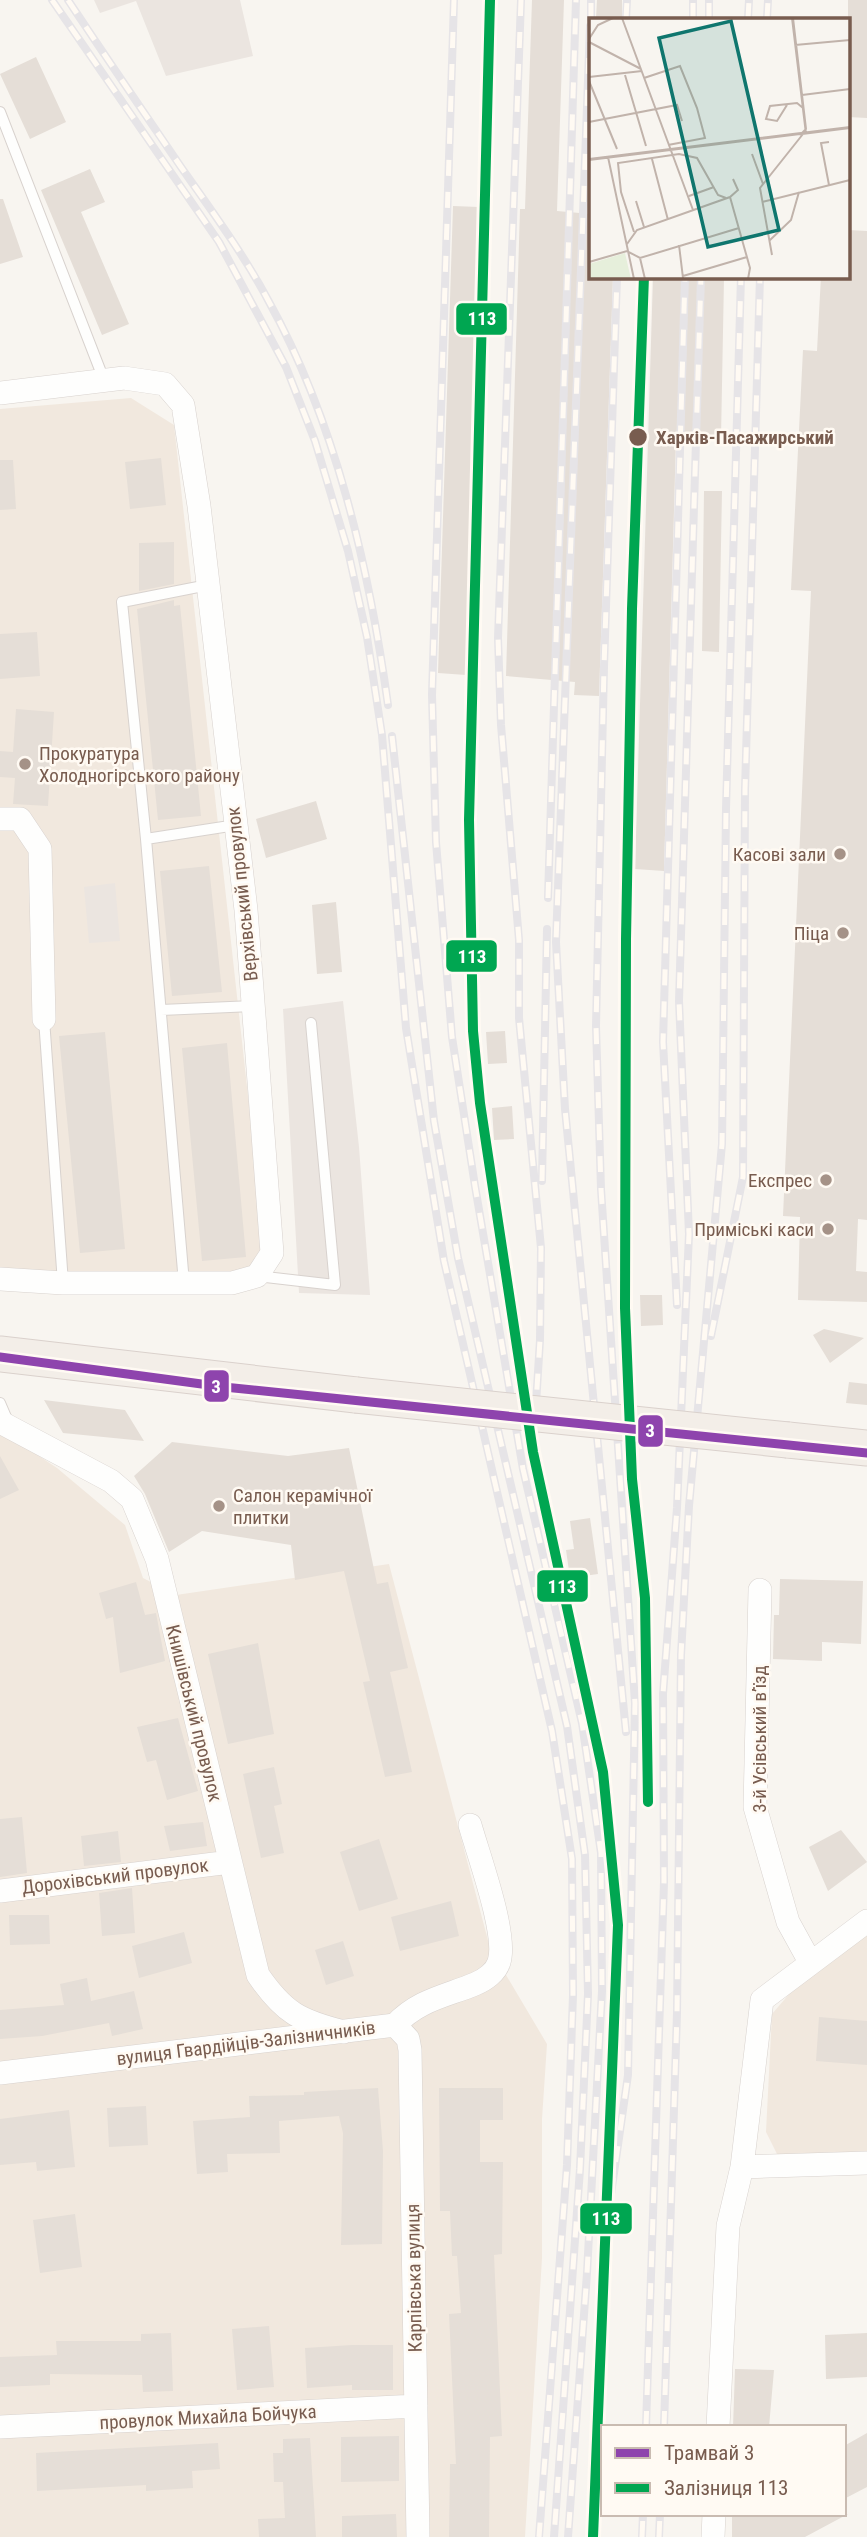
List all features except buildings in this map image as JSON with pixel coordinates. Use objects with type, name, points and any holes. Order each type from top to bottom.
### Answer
[{"type":"main road","points":[[0,1354],[356,1395],[867,1448]]},
{"type":"street","name":"Верхівський провулок","points":[[0,393],[124,378],[165,384],[183,405],[208,585],[236,825],[253,1006],[272,1252],[257,1276]]},
{"type":"street","points":[[10,819],[40,849],[44,1019]]},
{"type":"street","points":[[0,1279],[63,1283],[232,1283],[257,1276]]},
{"type":"street","name":"Книшівський провулок","points":[[5,1424],[111,1481],[132,1499],[157,1559],[258,1975],[276,2002],[309,2023],[344,2032]]},
{"type":"street","name":"3-й Усівський в’їзд","points":[[760,1590],[755,1807],[788,1922],[810,1962]]},
{"type":"street","name":"вулиця Гвардійців-Залізничників","points":[[0,2073],[395,2025],[406,2012],[422,2003],[477,1983],[491,1975],[499,1963],[500,1948],[495,1913],[470,1825]]},
{"type":"street","name":"Дорохівський провулок","points":[[0,1891],[230,1862]]},
{"type":"street","points":[[718,2425],[728,2226],[742,2167],[762,2000],[867,1921]]},
{"type":"street","name":"Карпівська вулиця","points":[[395,2025],[403,2030],[410,2050],[418,2537]]},
{"type":"street","points":[[742,2167],[867,2163]]},
{"type":"street","name":"провулок Михайла Бойчука","points":[[0,2427],[416,2406]]},
{"type":"street","points":[[713,2537],[714,2516]]},
{"type":"lane","points":[[0,113],[104,380]]},
{"type":"lane","points":[[184,1283],[146,839],[122,602],[208,585]]},
{"type":"lane","points":[[146,839],[236,825]]},
{"type":"lane","points":[[161,1010],[253,1006]]},
{"type":"lane","points":[[44,1019],[63,1283]]},
{"type":"lane","points":[[257,1276],[335,1286],[311,1023]]},
{"type":"lane","points":[[0,1403],[5,1424]]},
{"type":"shaded area","points":[[94,0],[240,0],[253,56],[166,76],[136,1],[100,13]]},
{"type":"shaded area","points":[[131,398],[174,425],[265,1250],[252,1267],[229,1277],[0,1270],[0,409]]},
{"type":"shaded area","points":[[115,883],[120,941],[89,943],[84,887]]},
{"type":"shaded area","points":[[343,1001],[359,1147],[370,1295],[299,1293],[283,1009]]},
{"type":"shaded area","points":[[0,1430],[57,1468],[125,1525],[143,1578],[176,1595],[389,1564],[490,1948],[547,2044],[542,2119],[542,2258],[525,2537],[0,2537]]},
{"type":"shaded area","points":[[867,1935],[867,2153],[778,2156],[766,2132],[772,2014],[796,1986]]},
{"type":"railway","points":[[52,0],[219,242],[286,367],[315,441],[348,551],[367,637],[382,735],[406,1028],[444,1261],[552,1731],[572,1859],[573,1995],[567,2165],[539,2537]]},
{"type":"railway","points":[[68,0],[237,249],[292,347],[331,446],[360,549],[388,705]]},
{"type":"railway","points":[[454,0],[432,695],[436,842],[452,1037],[475,1186],[523,1469],[582,1723],[601,1853],[602,1991],[587,2273],[568,2537]]},
{"type":"railway","points":[[521,0],[498,638],[501,725],[519,940],[519,1018],[541,1248],[540,1340],[533,1452]]},
{"type":"railway","points":[[548,898],[576,0]]},
{"type":"railway","points":[[591,0],[591,18]]},
{"type":"railway","points":[[626,18],[627,0]]},
{"type":"railway","points":[[693,0],[693,18]]},
{"type":"railway","points":[[709,0],[709,18]]},
{"type":"railway","points":[[748,18],[749,0]]},
{"type":"railway","points":[[767,18],[768,0]]},
{"type":"railway","points":[[589,53],[556,942],[565,1109],[626,1732]]},
{"type":"railway","points":[[602,2257],[628,2075],[635,1703],[601,1189],[596,1026],[617,278]]},
{"type":"railway","points":[[677,1305],[663,1042],[685,278]]},
{"type":"railway","points":[[646,2425],[664,1882],[663,1694],[677,1508],[689,1234],[679,1001],[701,278]]},
{"type":"railway","points":[[664,2425],[677,2013],[681,1655],[689,1506],[722,1144],[726,809],[741,278]]},
{"type":"railway","points":[[711,1336],[743,1177],[745,790],[760,278]]},
{"type":"railway","points":[[392,736],[434,1121],[458,1258],[567,1726],[585,1855],[588,1994],[580,2169],[554,2537]]},
{"type":"railway","points":[[542,1181],[547,929]]},
{"type":"railway","points":[[642,2537],[643,2516]]},
{"type":"railway","points":[[659,2537],[660,2516]]},
{"type":"tram line","name":"3","points":[[0,1357],[224,1387],[867,1453]]},
{"type":"rail line","name":"113","points":[[490,0],[469,820],[473,1031],[480,1103],[533,1452],[603,1772],[618,1925],[593,2537]]},
{"type":"rail line","name":"113","points":[[644,278],[632,609],[626,939],[625,1308],[632,1479],[645,1598],[648,1802]]},
{"type":"place","name":"Харків-Пасажирський","points":[[638,437]]},
{"type":"place","name":"Прокуратура Холодногірського району","points":[[25,764]]},
{"type":"place","name":"Касові зали","points":[[840,854]]},
{"type":"place","name":"Піца","points":[[843,933]]},
{"type":"place","name":"Експрес","points":[[826,1180]]},
{"type":"place","name":"Приміські каси","points":[[828,1229]]},
{"type":"place","name":"Салон керамічної плитки","points":[[219,1506]]}]
